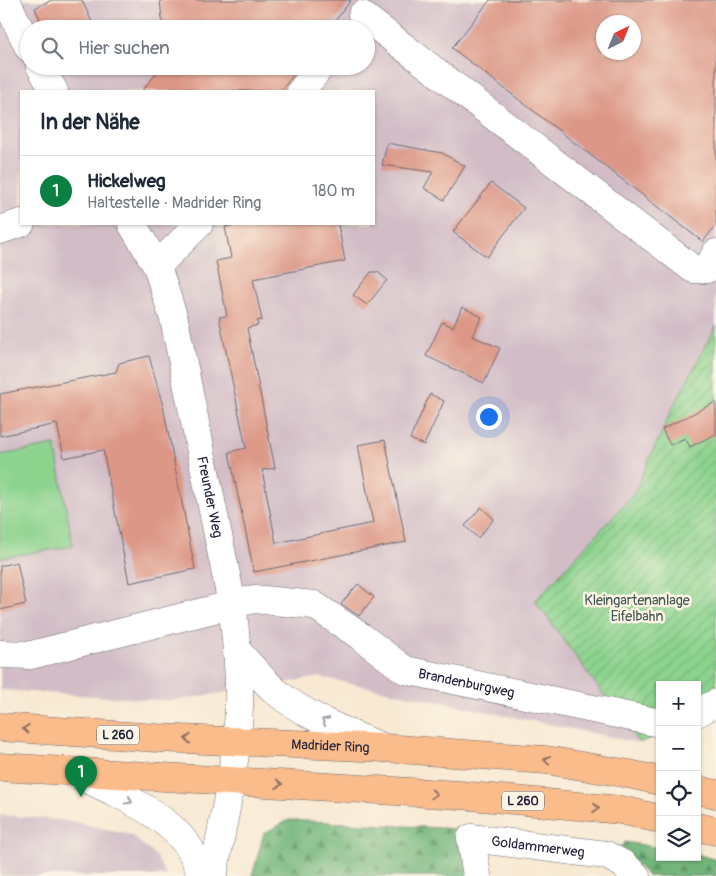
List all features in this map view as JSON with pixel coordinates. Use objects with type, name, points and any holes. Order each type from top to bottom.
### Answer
[{"type":"main road","name":"Madrider Ring","points":[[0,727],[236,742],[385,748],[546,760],[656,780]]},
{"type":"main road","name":"L 260","points":[[0,768],[231,780],[460,796],[621,810],[656,818]]},
{"type":"main road","points":[[701,791],[716,794]]},
{"type":"main road","points":[[701,828],[716,831]]},
{"type":"street","points":[[6,0],[18,43]]},
{"type":"street","points":[[375,25],[693,269],[706,268],[716,253]]},
{"type":"street","points":[[45,75],[53,90]]},
{"type":"street","points":[[302,90],[314,75]]},
{"type":"street","points":[[0,230],[20,223]]},
{"type":"street","name":"Freunder Weg","points":[[133,225],[157,266],[174,319],[232,604],[238,652],[239,706],[236,742],[231,780],[213,876]]},
{"type":"street","points":[[157,266],[198,225]]},
{"type":"street","name":"Brandenburgweg","points":[[0,654],[31,655],[254,599],[314,605],[360,636],[405,670],[656,722]]},
{"type":"street","points":[[238,652],[271,687],[295,705],[329,724],[385,748]]},
{"type":"street","points":[[701,711],[716,703]]},
{"type":"street","points":[[70,771],[153,814],[173,828],[189,846],[200,876]]},
{"type":"street","name":"Goldammerweg","points":[[477,876],[471,838],[606,855],[623,864],[636,876]]},
{"type":"shaded area","points":[[0,0],[716,0],[716,326],[672,409],[633,495],[535,601],[639,743],[320,677],[172,701],[0,690]]},
{"type":"shaded area","points":[[0,815],[71,821],[131,835],[156,856],[166,876],[0,876]]},
{"type":"green space","name":"Kleingartenanlage Eifelbahn","points":[[716,326],[716,710],[701,716],[701,681],[656,681],[656,736],[639,743],[535,601],[633,495],[672,409]]},
{"type":"green space","points":[[55,445],[73,546],[0,558],[0,455]]},
{"type":"green space","points":[[289,820],[461,829],[467,876],[252,876],[264,833]]},
{"type":"green space","points":[[625,842],[656,847],[656,861],[701,861],[701,855],[716,860],[716,876],[648,876],[619,848]]},
{"type":"building","points":[[52,0],[82,0],[91,20],[40,20],[35,8]]},
{"type":"building","points":[[160,0],[351,0],[336,20],[162,20]]},
{"type":"building","points":[[490,0],[716,0],[716,225],[703,242],[452,48]]},
{"type":"building","points":[[155,75],[293,75],[282,90],[143,90]]},
{"type":"building","points":[[387,143],[442,153],[465,166],[444,200],[424,188],[433,172],[382,165]]},
{"type":"building","points":[[491,183],[524,208],[487,257],[453,232]]},
{"type":"building","points":[[235,225],[338,225],[345,261],[253,279],[262,320],[257,321],[258,325],[247,328],[275,468],[262,470],[276,543],[373,523],[358,445],[385,440],[406,542],[254,572],[229,452],[246,448],[219,317],[227,316],[216,261],[231,258],[225,227]]},
{"type":"building","points":[[371,272],[378,272],[387,280],[367,305],[353,295]]},
{"type":"building","points":[[462,307],[482,317],[472,336],[500,348],[484,383],[426,356],[442,322],[453,327]]},
{"type":"building","points":[[149,356],[163,406],[195,569],[129,583],[103,450],[64,458],[57,424],[0,436],[0,394],[116,372],[119,363]]},
{"type":"building","points":[[430,394],[444,401],[424,445],[410,439]]},
{"type":"building","points":[[716,402],[716,434],[690,447],[685,438],[670,445],[662,429]]},
{"type":"building","points":[[481,507],[494,519],[478,538],[465,526]]},
{"type":"building","points":[[17,562],[26,604],[0,610],[0,566]]},
{"type":"building","points":[[358,584],[374,597],[359,616],[341,604]]},
{"type":"place","name":"Hickelweg","points":[[81,797]]}]
